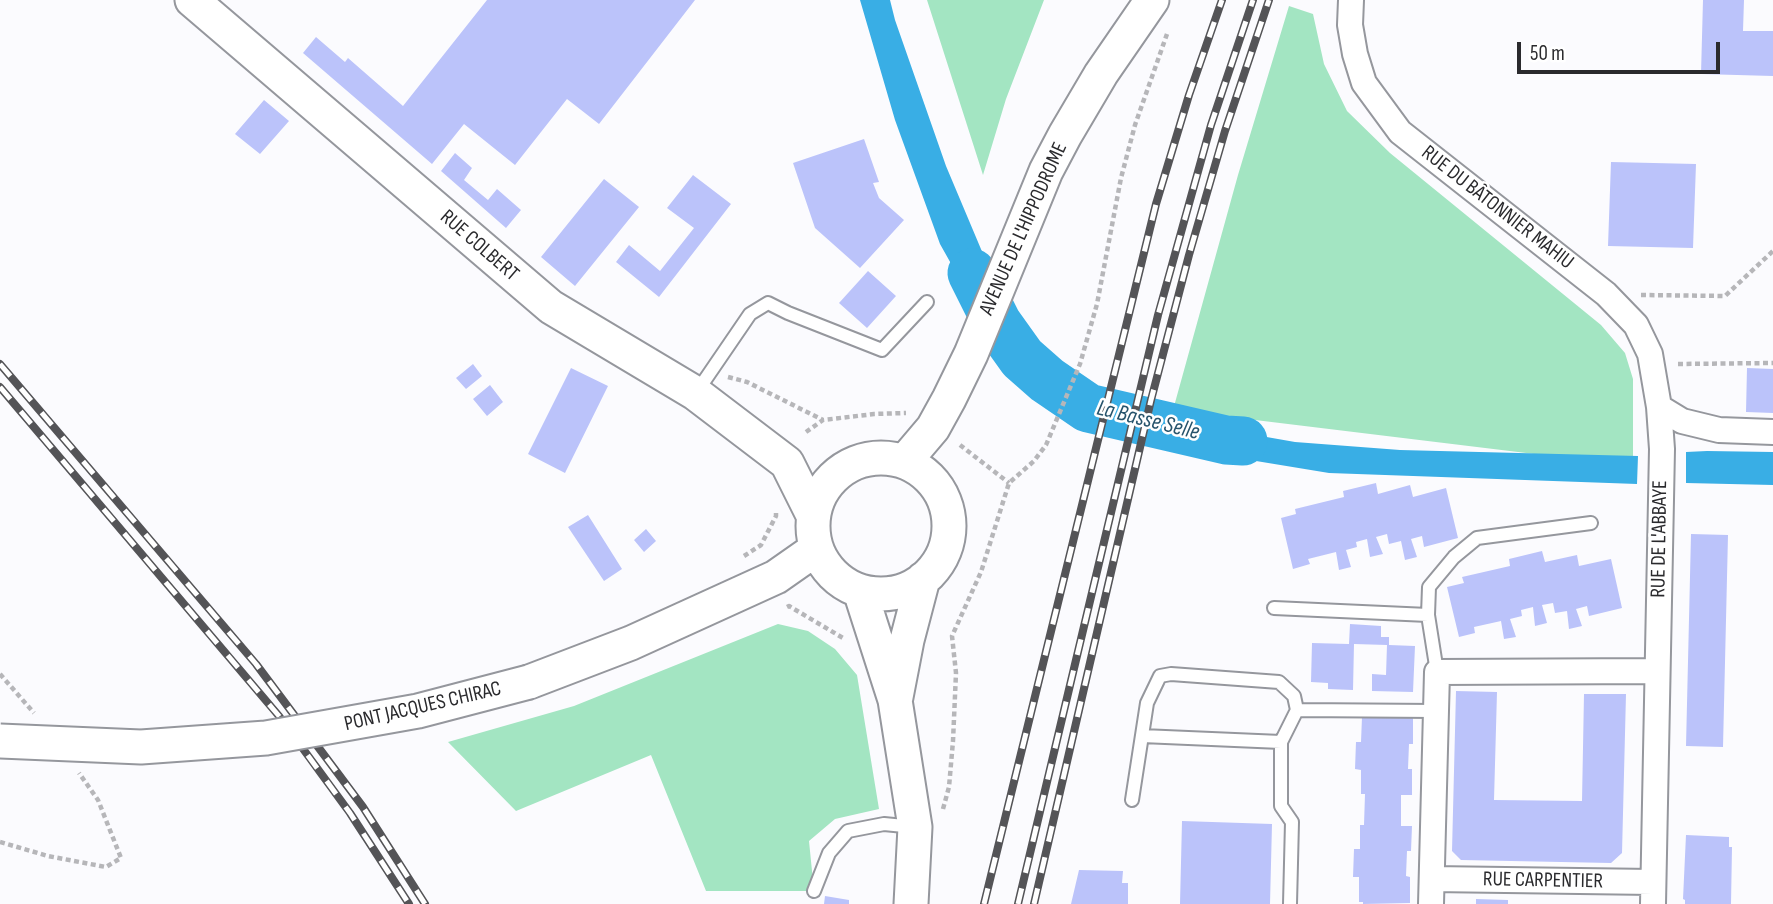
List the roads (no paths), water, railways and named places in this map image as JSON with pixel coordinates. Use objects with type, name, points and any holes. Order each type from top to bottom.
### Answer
[{"type":"main road","name":"RUE COLBERT","points":[[192,0],[551,307],[695,393],[786,463],[813,515]]},
{"type":"main road","name":"AVENUE DE L'HIPPODROME","points":[[905,461],[933,428],[971,354],[1012,250],[1065,135],[1101,74],[1161,13]]},
{"type":"main road","points":[[883,457],[905,461],[927,474],[939,490],[946,508],[948,546],[939,565],[904,590],[882,595],[860,591],[842,583],[828,570],[816,549],[813,515],[820,493],[831,478],[849,464],[865,458],[883,457]]},
{"type":"main road","points":[[786,463],[849,464]]},
{"type":"main road","name":"PONT JACQUES CHIRAC","points":[[0,741],[141,747],[266,738],[418,712],[529,681],[631,643],[776,577],[816,549]]},
{"type":"main road","points":[[895,700],[906,640],[923,579]]},
{"type":"main road","points":[[860,591],[895,700],[928,823],[911,904]]},
{"type":"street","name":"RUE DU BÂTONNIER MAHIU","points":[[1351,0],[1350,25],[1364,83],[1400,132],[1605,294],[1636,325],[1650,354],[1660,407]]},
{"type":"street","points":[[1660,407],[1682,421],[1718,430],[1773,432]]},
{"type":"street","name":"RUE DE L'ABBAYE","points":[[1653,893],[1662,449],[1660,407]]},
{"type":"street","points":[[1431,904],[1437,672],[1657,671]]},
{"type":"street","name":"RUE CARPENTIER","points":[[1432,879],[1653,893]]},
{"type":"lane","points":[[695,393],[750,314],[768,303],[882,351],[927,302]]},
{"type":"lane","points":[[1437,672],[1427,615],[1429,587],[1454,557],[1477,538],[1591,523]]},
{"type":"lane","points":[[1274,608],[1427,615]]},
{"type":"lane","points":[[1132,800],[1147,703],[1160,676],[1171,674],[1279,682],[1294,696],[1297,710],[1281,742],[1281,806],[1292,822],[1290,904]]},
{"type":"lane","points":[[1297,710],[1436,711]]},
{"type":"lane","points":[[1142,736],[1281,742]]},
{"type":"lane","points":[[814,891],[830,853],[848,831],[884,824],[928,823]]},
{"type":"water","points":[[860,0],[890,0],[946,166],[1010,318],[999,349],[940,244],[895,120]]},
{"type":"water","points":[[1179,418],[1204,426],[1295,442],[1400,450],[1638,456],[1637,484],[1329,473],[1171,447]]},
{"type":"water","points":[[1686,452],[1773,452],[1773,485],[1686,483]]},
{"type":"waterway","name":"La Basse Selle","points":[[972,273],[997,323],[1022,358],[1047,380],[1088,408],[1226,440],[1243,441]]},
{"type":"railway","points":[[984,904],[1156,204],[1189,95],[1222,0]]},
{"type":"railway","points":[[1018,904],[1158,315],[1211,125],[1253,0]]},
{"type":"railway","points":[[1034,904],[1151,400],[1225,131],[1269,0]]},
{"type":"railway","points":[[0,364],[256,664],[363,807],[425,904]]},
{"type":"railway","points":[[0,387],[279,716],[350,813],[409,904]]}]
